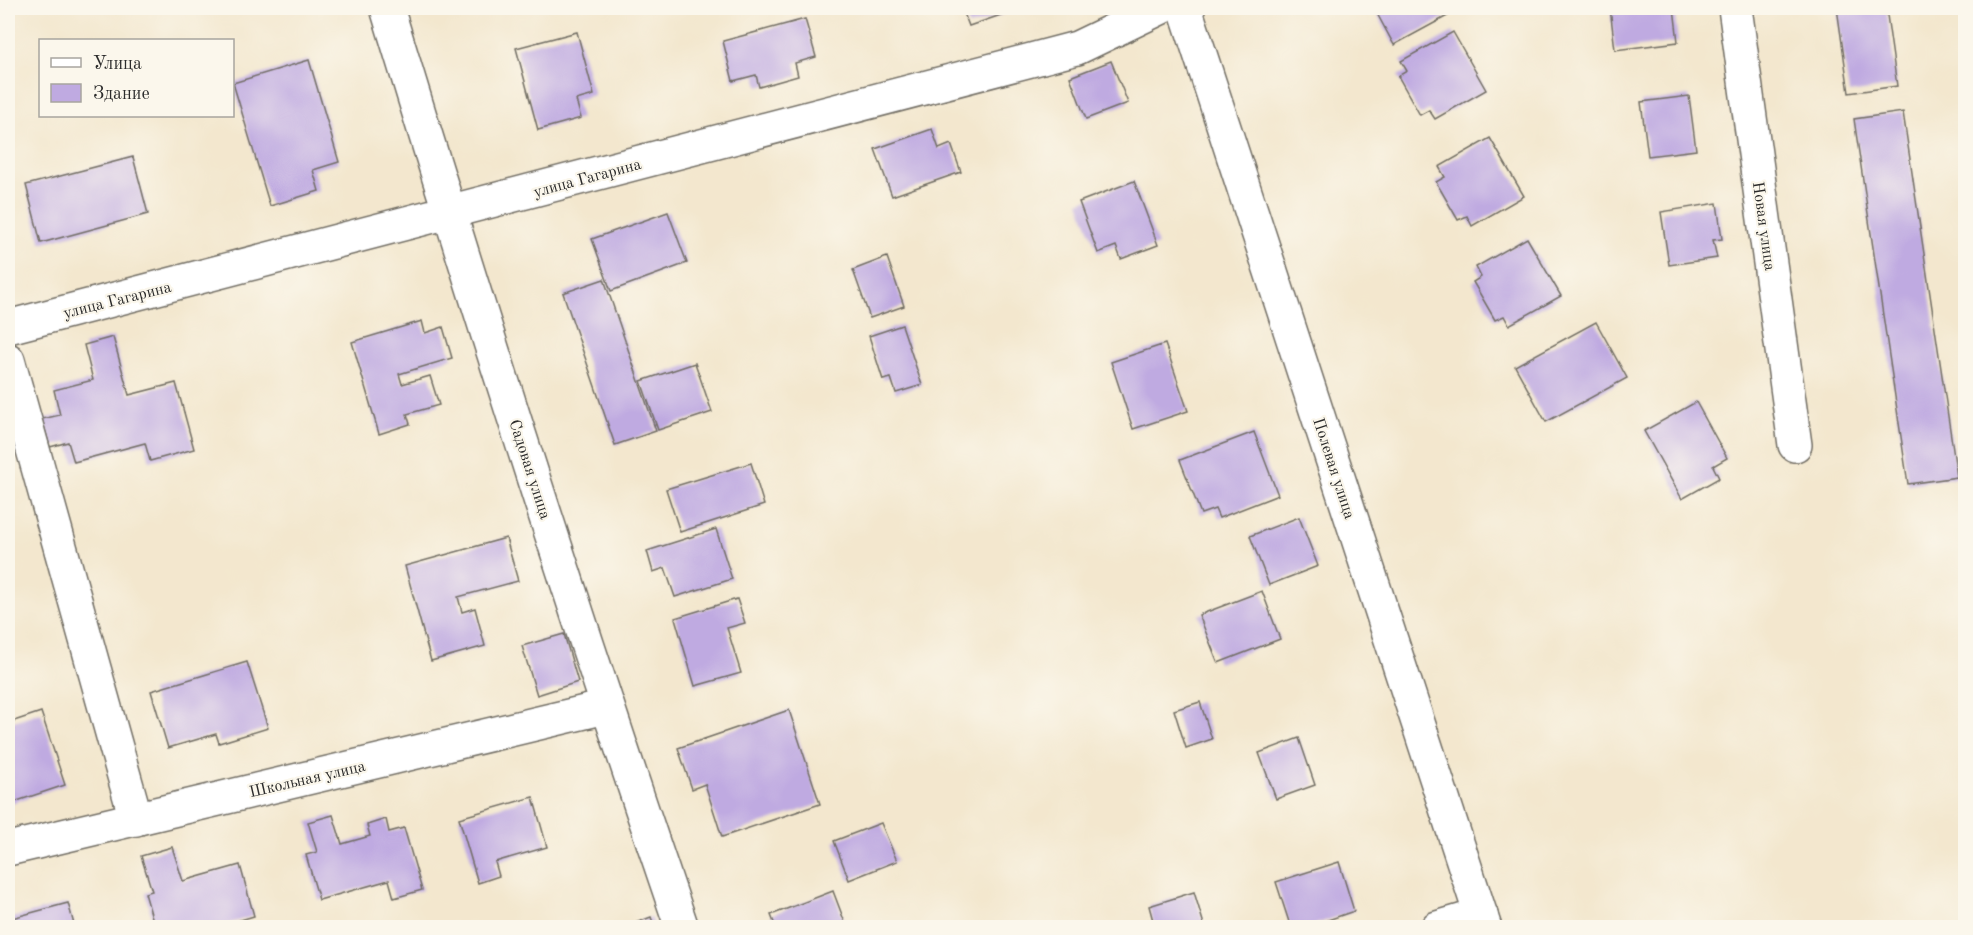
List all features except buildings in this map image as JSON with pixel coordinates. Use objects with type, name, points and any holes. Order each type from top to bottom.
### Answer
[{"type":"street","name":"Садовая улица","points":[[387,8],[449,213],[606,707],[682,927]]},
{"type":"street","name":"улица Гагарина","points":[[8,327],[1077,48],[1160,8]]},
{"type":"street","name":"Полевая улица","points":[[1185,8],[1483,921]]},
{"type":"street","name":"Новая улица","points":[[1735,8],[1795,445]]},
{"type":"street","points":[[8,360],[136,819]]},
{"type":"street","name":"Школьная улица","points":[[8,849],[606,707]]},
{"type":"street","points":[[1437,927],[1483,921]]}]
